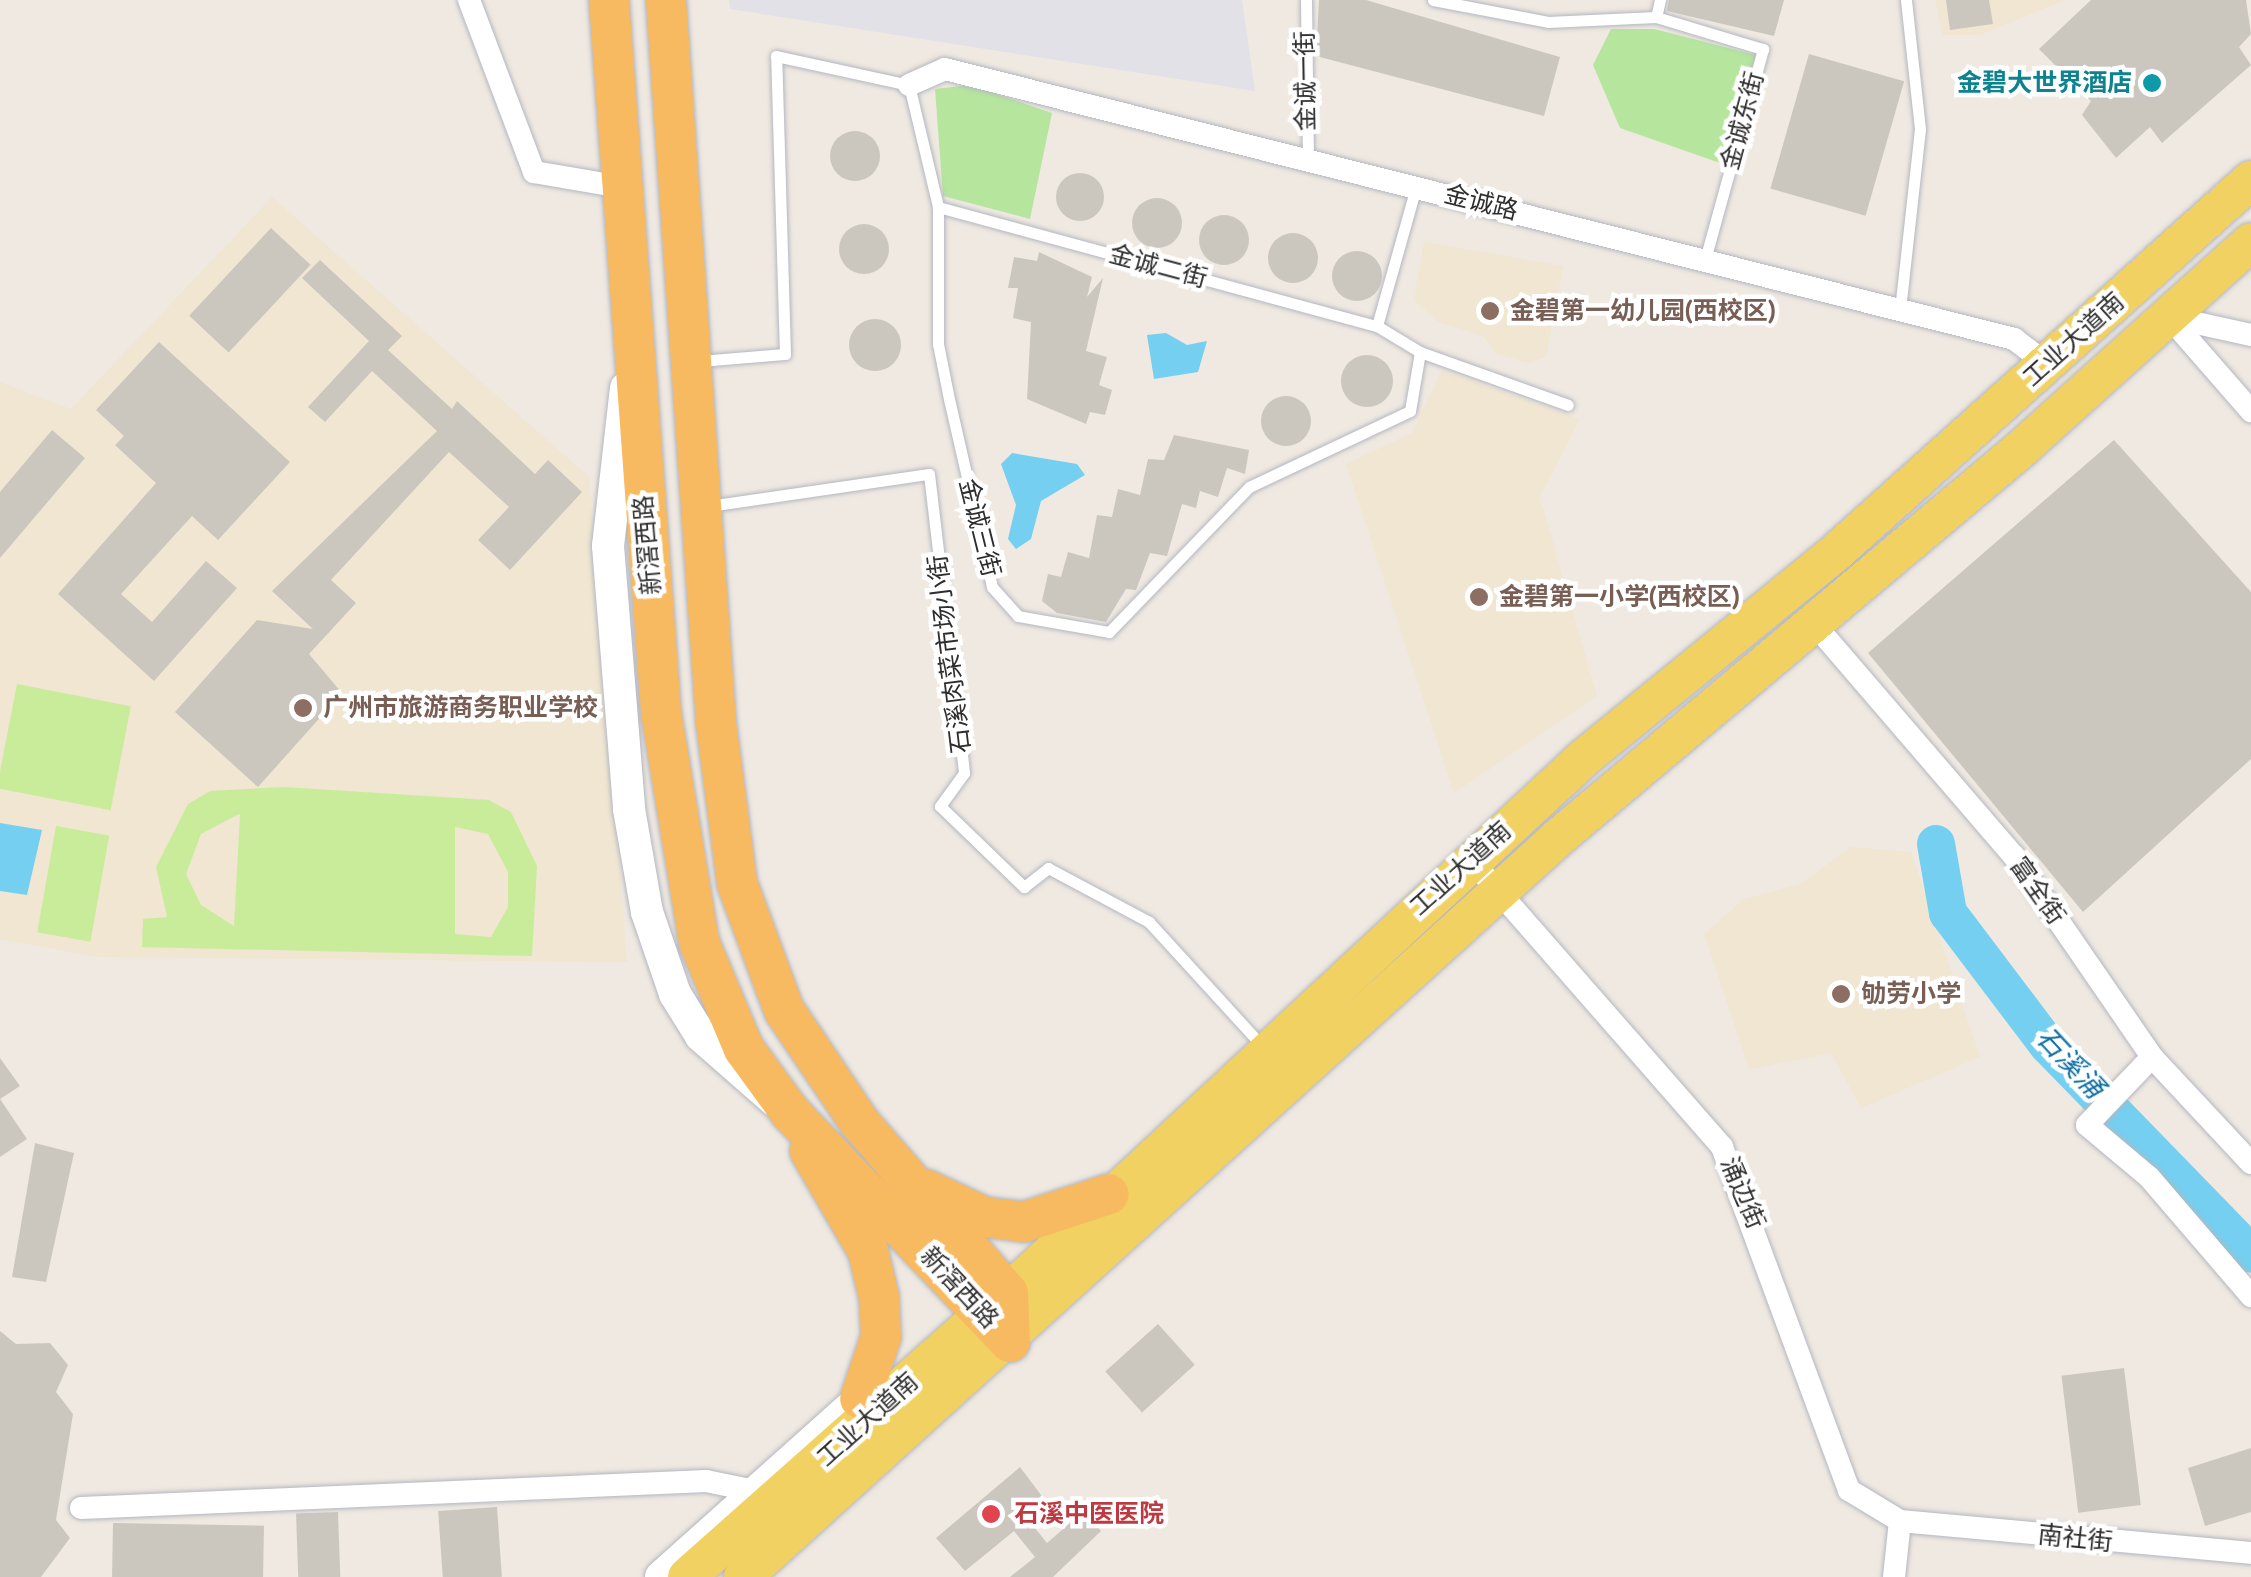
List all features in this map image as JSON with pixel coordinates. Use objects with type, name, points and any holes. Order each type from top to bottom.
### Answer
[{"type":"highway","name":"新滘西路","points":[[610,0],[632,344],[683,880],[724,1010],[790,1112],[1000,1316]]},
{"type":"highway","name":"新滘西路","points":[[666,0],[722,790],[741,901],[784,1010],[1000,1316]]},
{"type":"highway","points":[[790,1112],[875,1276],[880,1337],[860,1399]]},
{"type":"highway","points":[[902,1176],[1008,1221],[1109,1194]]},
{"type":"main road","name":"工业大道南","points":[[688,1577],[1000,1316],[1109,1194],[1263,1047],[1471,860],[2047,364],[2251,180]]},
{"type":"main road","points":[[743,1577],[1000,1316],[1815,625],[2251,242]]},
{"type":"main road","points":[[2138,283],[2169,316]]},
{"type":"main road","points":[[660,1577],[860,1399],[1000,1316]]},
{"type":"street","points":[[469,0],[534,172],[622,187]]},
{"type":"street","name":"金诚路","points":[[909,85],[945,69],[2014,339],[2047,364]]},
{"type":"street","points":[[2169,316],[2251,335]]},
{"type":"street","points":[[2169,316],[2251,411]]},
{"type":"street","name":"富全街","points":[[1815,625],[2014,856],[2152,1057],[2251,1163]]},
{"type":"street","name":"涌边街","points":[[1471,860],[1722,1147],[1849,1490],[1900,1521]]},
{"type":"street","points":[[2152,1057],[2087,1125],[2149,1177],[2251,1296]]},
{"type":"street","points":[[82,1508],[706,1481],[755,1490]]},
{"type":"street","points":[[1894,1577],[1900,1521]]},
{"type":"street","name":"南社街","points":[[1900,1521],[2251,1553]]},
{"type":"lane","name":"金诚一街","points":[[1306,0],[1308,161]]},
{"type":"lane","points":[[1433,0],[1548,22],[1656,17],[1660,0]]},
{"type":"lane","points":[[1900,310],[1920,130],[1906,0]]},
{"type":"lane","name":"金诚东街","points":[[1656,17],[1763,48],[1705,260]]},
{"type":"lane","points":[[690,362],[785,354],[776,56],[909,85]]},
{"type":"lane","name":"金诚三街","points":[[909,85],[938,207],[938,344],[949,399],[992,587],[1018,616],[1109,632],[1249,487],[1410,412],[1420,352]]},
{"type":"lane","points":[[1416,187],[1377,326],[1420,352],[1568,405]]},
{"type":"lane","name":"金诚二街","points":[[938,207],[1377,326]]},
{"type":"lane","name":"石溪肉菜市场小街","points":[[700,507],[929,474],[964,772],[940,806],[1024,887],[1048,868],[1149,922],[1263,1047]]},
{"type":"shaded area","points":[[729,0],[1242,0],[1255,91],[730,9]]},
{"type":"shaded area","points":[[1935,0],[2065,0],[1980,35],[1943,35]]},
{"type":"shaded area","name":"广州市旅游商务职业学校","points":[[272,197],[589,477],[627,962],[98,957],[0,939],[0,382],[71,409]]},
{"type":"shaded area","name":"金碧第一幼儿园(西校区)","points":[[1424,242],[1563,266],[1546,357],[1528,363],[1496,353],[1483,336],[1439,322],[1414,300]]},
{"type":"shaded area","name":"金碧第一小学(西校区)","points":[[1442,370],[1580,419],[1540,497],[1597,696],[1454,793],[1346,464],[1412,433]]},
{"type":"shaded area","name":"劬劳小学","points":[[1850,847],[1911,852],[1980,1057],[1861,1108],[1831,1053],[1749,1069],[1704,934],[1744,899],[1801,884]]},
{"type":"green space","points":[[1611,29],[1654,29],[1756,55],[1723,164],[1620,128],[1593,65]]},
{"type":"green space","points":[[969,85],[1052,113],[1030,219],[943,196],[935,89]]},
{"type":"green space","points":[[17,684],[131,706],[111,810],[0,789]]},
{"type":"green space","points":[[284,787],[489,800],[511,812],[537,866],[532,956],[142,947],[143,919],[167,917],[156,867],[188,804],[210,791]],"holes":[[[240,815],[234,926],[201,905],[186,874],[201,834]],[[455,827],[488,834],[508,872],[508,907],[491,937],[455,934]]]},
{"type":"green space","points":[[56,826],[109,835],[90,942],[37,932]]},
{"type":"water","points":[[1166,333],[1187,345],[1207,341],[1198,372],[1154,379],[1147,335]]},
{"type":"water","points":[[1012,453],[1077,464],[1085,475],[1041,501],[1031,539],[1016,549],[1008,539],[1016,505],[1001,464]]},
{"type":"water","points":[[0,823],[42,830],[27,895],[0,891]]},
{"type":"building","points":[[1319,0],[1366,0],[1560,57],[1544,116],[1316,56]]},
{"type":"building","points":[[1669,0],[1784,0],[1774,36],[1667,11]]},
{"type":"building","points":[[1946,0],[1989,0],[1993,24],[1950,30]]},
{"type":"building","name":"金碧大世界酒店","points":[[2091,0],[2246,0],[2251,34],[2239,47],[2251,65],[2162,143],[2150,127],[2116,158],[2082,115],[2091,101],[2039,49]]},
{"type":"building","points":[[1809,54],[1904,81],[1866,216],[1770,189]]},
{"type":"building","points":[[855,131],[873,138],[880,156],[873,174],[855,181],[837,174],[830,156],[837,138]]},
{"type":"building","points":[[1080,173],[1097,180],[1104,197],[1097,214],[1080,221],[1063,214],[1056,197],[1063,180]]},
{"type":"building","points":[[1157,198],[1175,205],[1182,223],[1175,241],[1157,248],[1139,241],[1132,223],[1139,205]]},
{"type":"building","points":[[1224,215],[1241,223],[1249,240],[1241,257],[1224,265],[1207,257],[1199,240],[1207,223]]},
{"type":"building","points":[[864,224],[882,231],[889,249],[882,267],[864,274],[846,267],[839,249],[846,231]]},
{"type":"building","points":[[271,228],[310,265],[229,353],[189,316]]},
{"type":"building","points":[[1293,233],[1311,240],[1318,258],[1311,276],[1293,283],[1275,276],[1268,258],[1275,240]]},
{"type":"building","points":[[1357,251],[1375,258],[1382,276],[1375,294],[1357,301],[1339,294],[1332,276],[1339,258]]},
{"type":"building","points":[[1039,252],[1092,277],[1087,297],[1103,278],[1086,351],[1107,357],[1099,385],[1112,390],[1105,415],[1090,412],[1086,424],[1027,399],[1031,322],[1013,318],[1018,288],[1008,288],[1014,257],[1037,261]]},
{"type":"building","points":[[320,260],[402,336],[388,350],[452,409],[457,401],[535,474],[548,460],[582,492],[510,570],[478,540],[509,507],[449,452],[331,580],[356,603],[309,654],[342,693],[258,787],[175,712],[257,620],[313,629],[272,591],[437,431],[372,371],[325,422],[308,407],[369,341],[302,278]]},
{"type":"building","points":[[875,319],[894,326],[901,345],[894,364],[875,371],[856,364],[849,345],[856,326]]},
{"type":"building","points":[[159,342],[290,462],[218,540],[192,516],[121,594],[152,622],[206,561],[237,588],[154,681],[58,594],[156,483],[115,445],[124,436],[96,410]]},
{"type":"building","points":[[1367,355],[1385,363],[1393,381],[1385,399],[1367,407],[1349,399],[1341,381],[1349,363]]},
{"type":"building","points":[[1286,396],[1304,403],[1311,421],[1304,439],[1286,446],[1268,439],[1261,421],[1268,403]]},
{"type":"building","points":[[52,430],[85,458],[0,558],[0,492]]},
{"type":"building","points":[[1174,435],[1249,450],[1245,474],[1227,468],[1218,497],[1200,491],[1196,508],[1182,504],[1167,556],[1150,553],[1136,590],[1126,589],[1106,622],[1057,613],[1042,601],[1048,574],[1061,577],[1068,552],[1089,558],[1097,515],[1112,517],[1118,489],[1140,495],[1148,459],[1164,460]]},
{"type":"building","points":[[2114,440],[2251,592],[2251,759],[2083,912],[1868,653]]},
{"type":"building","points":[[0,1058],[20,1086],[0,1099]]},
{"type":"building","points":[[0,1099],[27,1139],[0,1157]]},
{"type":"building","points":[[35,1143],[74,1153],[46,1282],[12,1277]]},
{"type":"building","points":[[1158,1324],[1195,1365],[1142,1412],[1105,1372]]},
{"type":"building","points":[[0,1331],[16,1344],[50,1343],[68,1365],[56,1392],[73,1414],[56,1520],[70,1538],[41,1577],[0,1577]]},
{"type":"building","points":[[2124,1368],[2141,1505],[2078,1513],[2061,1376]]},
{"type":"building","points":[[2251,1448],[2251,1512],[2205,1526],[2188,1468]]},
{"type":"building","points":[[1020,1467],[1044,1499],[1026,1517],[1047,1543],[1084,1511],[1101,1531],[1053,1577],[1010,1577],[1035,1557],[1014,1531],[965,1571],[936,1538]]},
{"type":"building","points":[[497,1507],[502,1577],[443,1577],[438,1511]]},
{"type":"building","points":[[338,1512],[340,1577],[298,1577],[296,1513]]},
{"type":"building","points":[[113,1523],[264,1526],[263,1577],[112,1577]]},
{"type":"waterway","name":"石溪涌","points":[[1936,844],[1948,913],[2048,1045],[2251,1254]]},
{"type":"place","name":"金碧大世界酒店","points":[[2152,83]]},
{"type":"place","name":"金碧第一幼儿园(西校区)","points":[[1490,311]]},
{"type":"place","name":"金碧第一小学(西校区)","points":[[1479,597]]},
{"type":"place","name":"广州市旅游商务职业学校","points":[[303,708]]},
{"type":"place","name":"劬劳小学","points":[[1841,994]]},
{"type":"place","name":"石溪中医医院","points":[[991,1514]]}]
